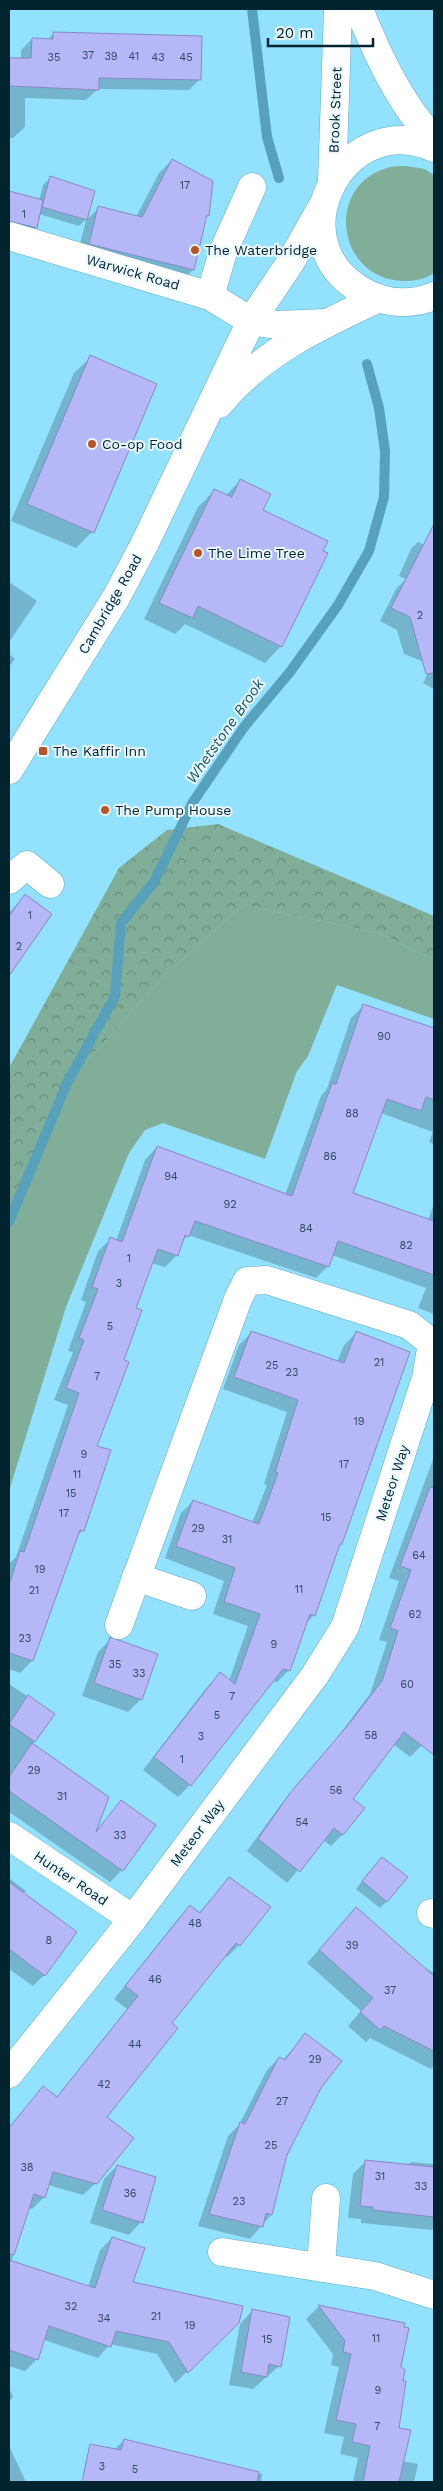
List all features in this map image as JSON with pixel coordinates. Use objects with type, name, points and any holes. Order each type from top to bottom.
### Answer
[{"type":"street","name":"Brook Street","points":[[338,9],[327,193],[321,228],[325,244],[338,272],[356,288],[390,301],[434,310]]},
{"type":"street","points":[[359,9],[374,48],[391,81],[408,107],[434,140]]},
{"type":"street","name":"Cambridge Road","points":[[13,756],[117,596],[145,543],[251,321],[290,263],[327,193],[349,161],[371,146],[397,141],[424,143],[434,148]]},
{"type":"street","points":[[210,296],[223,252],[252,187]]},
{"type":"street","name":"Warwick Road","points":[[9,236],[210,296],[251,321]]},
{"type":"street","name":"Cambridge Road","points":[[198,430],[233,386],[286,344],[326,323],[390,301],[425,300],[434,296]]},
{"type":"street","points":[[251,321],[277,325],[326,323]]},
{"type":"street","points":[[9,880],[27,865],[50,884]]},
{"type":"street","name":"Meteor Way","points":[[9,2074],[133,1919],[315,1675],[345,1626],[426,1378],[432,1343],[409,1325],[267,1280],[247,1281],[238,1298],[119,1625]]},
{"type":"street","points":[[136,1577],[192,1596]]},
{"type":"street","name":"Hunter Road","points":[[9,1836],[133,1919]]},
{"type":"street","points":[[321,2266],[326,2198]]},
{"type":"street","points":[[222,2252],[321,2266],[375,2276],[434,2294]]},
{"type":"green space","points":[[406,166],[425,169],[434,175],[434,273],[428,277],[413,281],[382,277],[365,266],[353,250],[347,232],[347,212],[353,194],[367,178],[387,168]]},
{"type":"green space","points":[[218,824],[434,916],[434,960],[379,933],[243,905],[167,973],[67,1083],[9,1222],[9,1068],[119,868],[167,830]]},
{"type":"green space","points":[[243,905],[379,933],[434,960],[434,1019],[337,985],[308,1056],[297,1071],[265,1159],[163,1123],[145,1130],[129,1153],[66,1307],[9,1491],[9,1222],[11,1213],[67,1083],[167,973]]},
{"type":"building","points":[[53,32],[202,36],[201,80],[99,78],[99,90],[9,86],[9,58],[31,58],[32,38],[53,39]]},
{"type":"building","points":[[172,159],[213,181],[209,216],[207,215],[194,270],[89,244],[98,206],[142,217]]},
{"type":"building","points":[[50,176],[95,191],[87,220],[42,207]]},
{"type":"building","points":[[9,191],[43,200],[37,228],[9,221]]},
{"type":"building","name":"Co-op Food","points":[[90,355],[157,384],[94,533],[27,504]]},
{"type":"building","points":[[240,479],[271,494],[263,510],[328,541],[323,551],[328,553],[282,647],[198,606],[193,618],[159,603],[214,489],[232,497]]},
{"type":"building","points":[[434,524],[434,673],[426,674],[410,617],[391,608]]},
{"type":"building","points":[[25,894],[52,914],[9,976],[9,916]]},
{"type":"building","points":[[363,1004],[434,1028],[434,1100],[426,1097],[421,1111],[387,1099],[353,1193],[434,1221],[434,1275],[338,1241],[329,1267],[195,1221],[189,1237],[185,1235],[178,1256],[158,1249],[136,1308],[142,1310],[124,1360],[129,1362],[97,1446],[111,1450],[84,1531],[80,1530],[33,1661],[9,1653],[9,1585],[20,1551],[24,1552],[79,1393],[66,1388],[84,1340],[79,1338],[98,1289],[92,1287],[110,1237],[122,1242],[157,1146],[292,1196],[332,1083],[336,1084]]},
{"type":"building","points":[[251,1331],[344,1363],[356,1331],[410,1352],[315,1616],[310,1614],[290,1671],[283,1669],[191,1786],[154,1757],[220,1672],[235,1684],[260,1614],[224,1602],[235,1568],[176,1546],[193,1500],[259,1524],[278,1473],[275,1472],[298,1400],[234,1377]]},
{"type":"building","points":[[430,1487],[434,1488],[434,1755],[404,1732],[353,1799],[365,1808],[343,1835],[334,1828],[300,1872],[258,1839],[290,1793],[348,1725],[382,1681],[398,1631],[390,1628],[411,1570],[400,1566]]},
{"type":"building","points":[[110,1637],[158,1654],[142,1700],[94,1683]]},
{"type":"building","points":[[28,1695],[55,1714],[35,1742],[9,1724]]},
{"type":"building","points":[[32,1743],[109,1797],[96,1832],[121,1800],[156,1825],[123,1871],[9,1791],[9,1777]]},
{"type":"building","points":[[382,1857],[408,1877],[387,1902],[362,1881]]},
{"type":"building","points":[[229,1877],[271,1907],[240,1946],[236,1943],[172,2023],[178,2028],[107,2117],[134,2138],[97,2184],[53,2172],[45,2198],[34,2194],[14,2255],[9,2254],[9,2128],[43,2086],[57,2097],[138,1996],[125,1986],[190,1905],[200,1913]]},
{"type":"building","points":[[9,1882],[77,1932],[45,1976],[9,1949]]},
{"type":"building","points":[[356,1907],[434,1976],[434,2051],[384,2026],[380,2030],[360,2012],[373,1998],[319,1950]]},
{"type":"building","points":[[305,2033],[342,2061],[321,2088],[287,2155],[272,2215],[266,2213],[263,2227],[209,2214],[240,2122],[245,2124],[279,2057],[285,2060]]},
{"type":"building","points":[[365,2160],[434,2167],[434,2217],[373,2210],[373,2207],[360,2206]]},
{"type":"building","points":[[117,2165],[156,2177],[143,2223],[102,2210]]},
{"type":"building","points":[[112,2237],[145,2248],[133,2282],[243,2306],[239,2323],[188,2373],[169,2342],[116,2331],[111,2347],[49,2326],[38,2360],[9,2350],[9,2260],[95,2288]]},
{"type":"building","points":[[318,2305],[405,2323],[404,2327],[409,2328],[401,2366],[405,2370],[403,2381],[406,2381],[399,2428],[411,2430],[399,2482],[363,2482],[370,2446],[352,2442],[356,2424],[336,2420],[351,2354],[343,2352],[345,2341]]},
{"type":"building","points":[[252,2309],[290,2317],[281,2367],[269,2364],[267,2377],[241,2372]]},
{"type":"building","points":[[124,2439],[259,2472],[257,2482],[82,2482],[90,2444],[121,2450]]},
{"type":"waterway","name":"Whetstone Brook","points":[[252,9],[267,137],[279,178]]},
{"type":"waterway","name":"Whetstone Brook","points":[[9,1222],[67,1083],[115,996],[121,923],[154,882],[193,802],[244,727],[290,672],[338,605],[369,551],[384,497],[385,451],[379,408],[367,364]]},
{"type":"place","name":"The Waterbridge","points":[[195,250]]},
{"type":"place","name":"Co-op Food","points":[[92,444]]},
{"type":"place","name":"The Lime Tree","points":[[198,553]]},
{"type":"place","name":"The Kaffir Inn","points":[[43,751]]},
{"type":"place","name":"The Pump House","points":[[105,810]]}]
